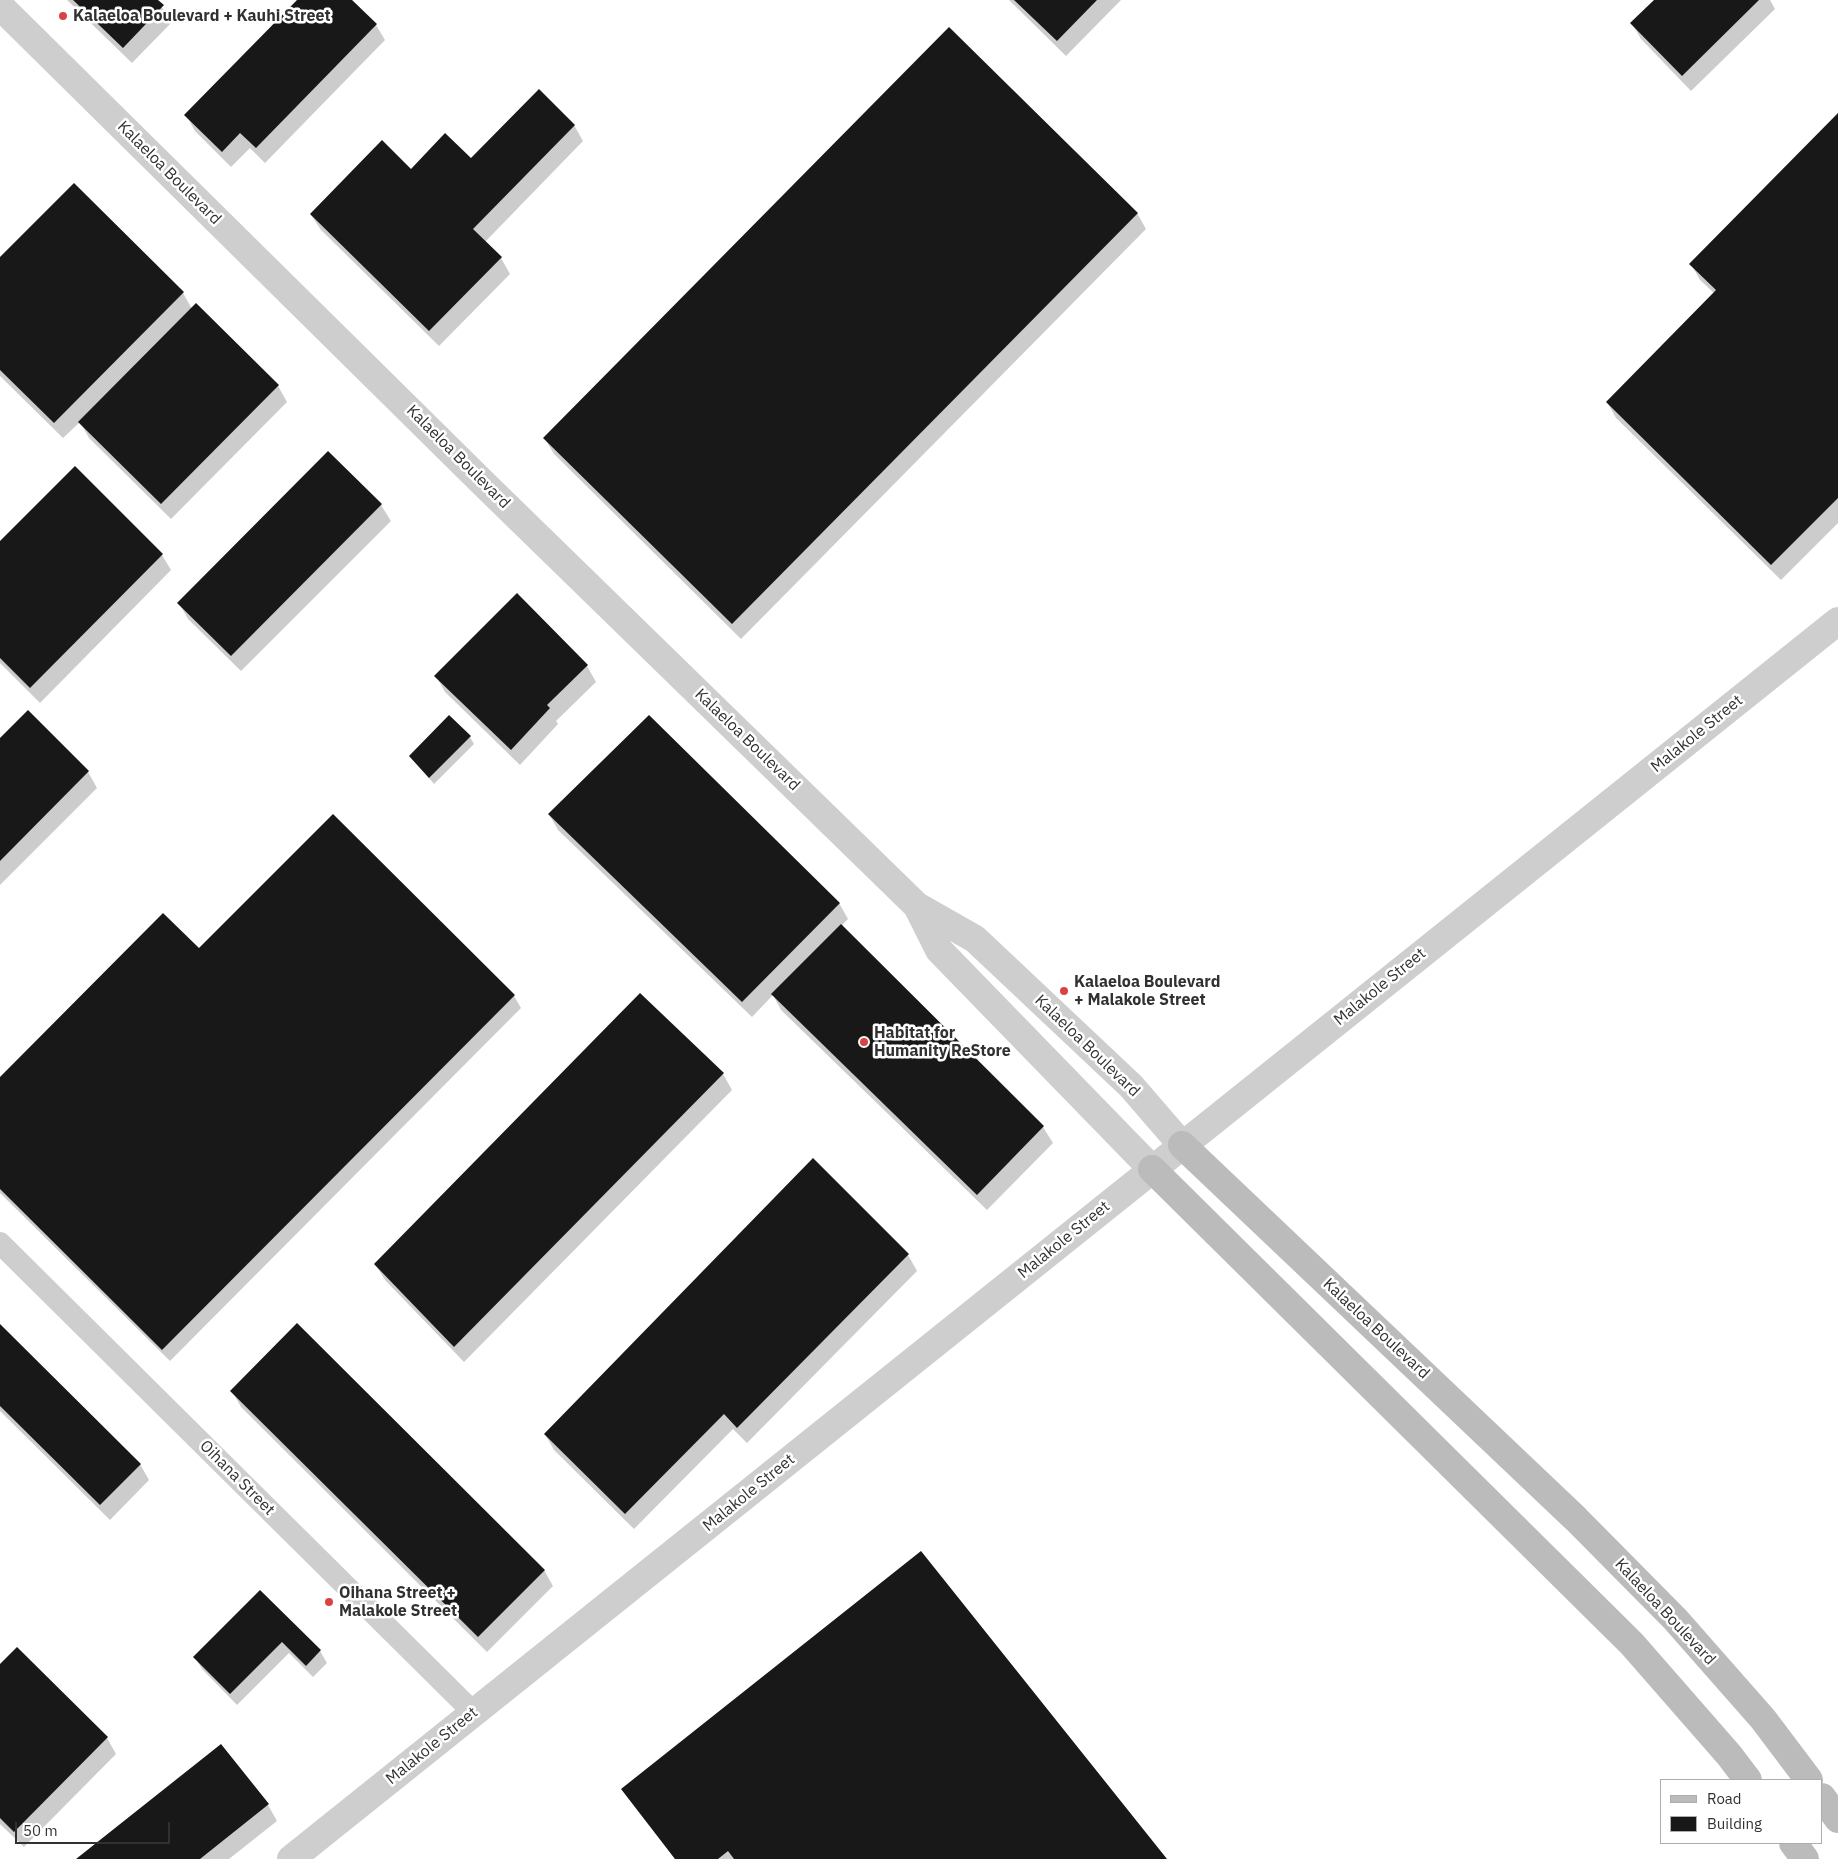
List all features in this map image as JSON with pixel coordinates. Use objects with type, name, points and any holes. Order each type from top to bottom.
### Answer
[{"type":"main road","name":"Kalaeloa Boulevard","points":[[1182,1145],[1568,1512],[1668,1612],[1763,1719],[1808,1779]]},
{"type":"main road","name":"Kalaeloa Boulevard","points":[[1152,1169],[1632,1644],[1729,1754],[1747,1779]]},
{"type":"main road","points":[[1823,1798],[1838,1819]]},
{"type":"main road","points":[[1794,1844],[1805,1859]]},
{"type":"street","name":"Kalaeloa Boulevard","points":[[0,6],[486,486],[917,906],[975,938],[1131,1086],[1182,1145]]},
{"type":"street","name":"Malakole Street","points":[[291,1859],[1838,621]]},
{"type":"street","name":"Kalaeloa Boulevard","points":[[917,906],[939,950],[1152,1169]]},
{"type":"street","name":"Oihana Street","points":[[0,1243],[474,1713]]},
{"type":"building","points":[[73,0],[158,0],[164,5],[123,48]]},
{"type":"building","points":[[297,0],[352,0],[377,24],[256,148],[240,133],[222,152],[184,115]]},
{"type":"building","points":[[1014,0],[1097,0],[1057,41]]},
{"type":"building","points":[[1654,0],[1759,0],[1682,76],[1630,23]]},
{"type":"building","points":[[949,27],[1138,213],[732,624],[543,438]]},
{"type":"building","points":[[539,89],[575,125],[473,229],[502,257],[429,331],[310,214],[382,140],[411,169],[445,133],[471,158]]},
{"type":"building","points":[[1838,113],[1838,498],[1771,565],[1606,402],[1716,290],[1689,264]]},
{"type":"building","points":[[74,183],[184,292],[54,423],[0,370],[0,257]]},
{"type":"building","points":[[196,303],[279,385],[161,504],[78,422]]},
{"type":"building","points":[[328,451],[382,504],[231,656],[177,603]]},
{"type":"building","points":[[75,466],[163,554],[30,688],[0,658],[0,541]]},
{"type":"building","points":[[517,593],[588,665],[547,705],[550,708],[511,750],[434,676]]},
{"type":"building","points":[[28,710],[89,771],[0,861],[0,738]]},
{"type":"building","points":[[449,715],[471,736],[429,778],[409,756]]},
{"type":"building","points":[[649,715],[840,903],[742,1002],[548,814]]},
{"type":"building","points":[[333,814],[515,995],[162,1350],[0,1189],[0,1077],[163,913],[199,948]]},
{"type":"building","points":[[841,924],[1044,1126],[977,1195],[771,994]]},
{"type":"building","points":[[640,993],[724,1073],[454,1347],[374,1264]]},
{"type":"building","points":[[813,1158],[909,1254],[737,1428],[724,1414],[625,1514],[544,1434]]},
{"type":"building","points":[[297,1323],[545,1570],[478,1637],[230,1391]]},
{"type":"building","points":[[0,1324],[141,1464],[100,1505],[0,1406]]},
{"type":"building","points":[[921,1551],[1167,1859],[734,1859],[728,1851],[718,1859],[675,1859],[621,1789]]},
{"type":"building","points":[[260,1590],[321,1650],[306,1666],[282,1642],[230,1694],[193,1657]]},
{"type":"building","points":[[17,1647],[108,1737],[14,1832],[0,1818],[0,1664]]},
{"type":"building","points":[[221,1744],[269,1804],[200,1859],[76,1859]]},
{"type":"place","name":"Kalaeloa Boulevard + Kauhi Street","points":[[63,16]]},
{"type":"place","name":"Kalaeloa Boulevard + Malakole Street","points":[[1064,991]]},
{"type":"place","name":"Habitat for Humanity ReStore","points":[[864,1042]]},
{"type":"place","name":"Oihana Street + Malakole Street","points":[[329,1602]]}]
